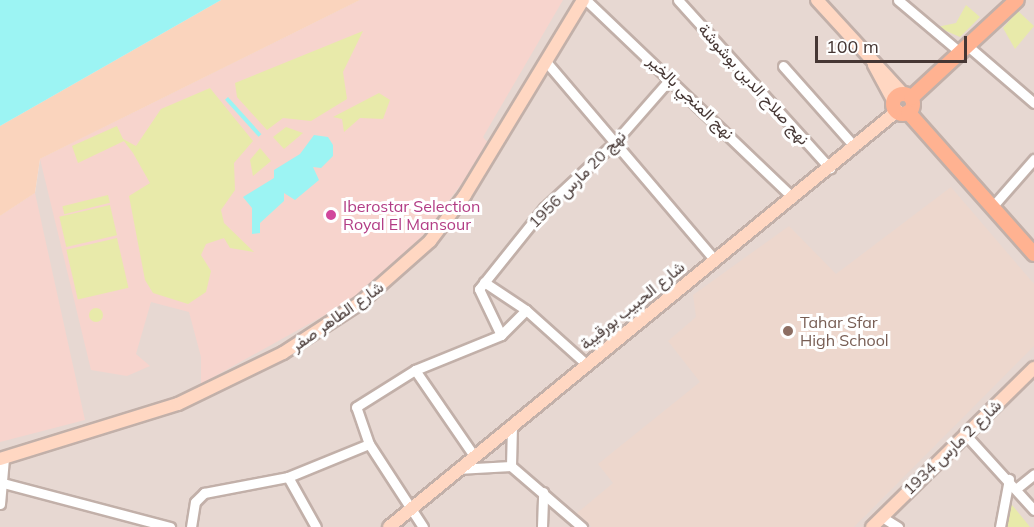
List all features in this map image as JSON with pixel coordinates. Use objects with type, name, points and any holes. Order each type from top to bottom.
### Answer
[{"type":"main road","name":"شارع الطاهر صفر","points":[[2,459],[136,420],[205,393],[283,353],[360,303],[430,241],[492,158],[585,0]]},
{"type":"main road","points":[[817,0],[869,56],[903,103],[1034,254]]},
{"type":"main road","name":"شارع الحبيب بورقيبة","points":[[389,527],[585,363],[855,147],[965,50],[1013,1]]},
{"type":"main road","name":"شارع 2 مارس 1934","points":[[872,527],[964,433],[1034,368]]},
{"type":"street","name":"نهج المنجي بالخير","points":[[585,0],[671,78],[793,198]]},
{"type":"street","name":"نهج صلاح الدين بوشوشة","points":[[678,0],[830,168]]},
{"type":"street","points":[[898,0],[1034,103]]},
{"type":"street","points":[[548,64],[715,260]]},
{"type":"street","points":[[783,66],[855,147]]},
{"type":"street","name":"نهج 20 مارس 1956","points":[[481,285],[544,208],[614,143],[671,78]]},
{"type":"street","points":[[992,207],[1034,159]]},
{"type":"street","points":[[481,285],[526,310],[585,363]]},
{"type":"street","points":[[481,285],[501,335]]},
{"type":"street","points":[[423,527],[369,444],[356,407],[415,370],[501,335],[526,310]]},
{"type":"street","points":[[415,370],[474,456]]},
{"type":"street","points":[[511,466],[512,425]]},
{"type":"street","points":[[964,433],[1009,479],[1034,510]]},
{"type":"street","points":[[191,527],[195,502],[204,493],[288,477],[369,444]]},
{"type":"street","points":[[0,504],[3,483],[2,459]]},
{"type":"street","points":[[458,469],[511,466],[582,527]]},
{"type":"street","points":[[1017,488],[1034,474]]},
{"type":"street","points":[[288,477],[316,527]]},
{"type":"street","points":[[1000,527],[1009,479]]},
{"type":"street","points":[[3,483],[170,527]]},
{"type":"street","points":[[542,527],[543,492]]},
{"type":"street","points":[[882,517],[898,527]]},
{"type":"shaded area","points":[[360,0],[1034,0],[1034,527],[0,527],[0,216],[35,193],[40,159]]},
{"type":"shaded area","points":[[360,0],[563,0],[483,137],[490,145],[425,233],[386,273],[350,301],[201,384],[201,357],[189,312],[151,302],[136,354],[150,366],[127,376],[91,370],[40,159]]},
{"type":"shaded area","points":[[951,187],[1034,284],[1034,346],[854,527],[592,527],[576,514],[613,483],[598,464],[700,382],[668,341],[696,317],[693,295],[789,226],[836,274]]},
{"type":"shaded area","points":[[35,193],[85,420],[0,442],[0,216]]},
{"type":"green space","points":[[966,5],[980,17],[960,37],[937,27],[956,23]]},
{"type":"green space","points":[[1018,11],[1034,26],[1015,49],[1003,28]]},
{"type":"green space","points":[[363,31],[343,72],[347,99],[311,121],[283,118],[267,130],[237,97],[235,83]]},
{"type":"green space","points":[[210,88],[253,141],[234,163],[235,190],[221,210],[224,223],[254,252],[230,248],[224,238],[206,244],[201,255],[211,271],[206,292],[188,304],[153,293],[145,280],[129,196],[150,183],[133,153],[124,141],[78,163],[72,146],[117,126],[123,139],[136,146],[161,109]]},
{"type":"green space","points":[[379,93],[390,100],[383,119],[360,118],[344,132],[342,119],[333,117]]},
{"type":"green space","points":[[286,127],[303,133],[284,149],[273,137]]},
{"type":"green space","points":[[260,148],[271,161],[253,176],[250,160]]},
{"type":"green space","points":[[108,195],[110,203],[64,214],[62,206]]},
{"type":"green space","points":[[110,205],[117,235],[66,247],[59,217]]},
{"type":"green space","points":[[117,238],[128,288],[78,299],[66,250]]},
{"type":"green space","points":[[93,308],[99,308],[103,315],[99,322],[93,322],[89,318],[89,312]]},
{"type":"green space","points":[[1008,500],[1030,527],[1002,527]]},
{"type":"sand","points":[[221,0],[360,0],[40,159],[35,193],[0,216],[0,126]]},
{"type":"water","points":[[0,0],[221,0],[0,126]]},
{"type":"water","points":[[228,97],[261,134],[258,137],[225,100]]},
{"type":"water","points":[[314,135],[328,137],[333,145],[333,156],[321,168],[313,167],[319,180],[295,200],[284,193],[284,201],[260,223],[260,233],[252,234],[252,208],[243,197],[274,178],[274,170],[300,154]]},
{"type":"place","name":"Iberostar Selection Royal El Mansour","points":[[331,215]]},
{"type":"place","name":"Tahar Sfar High School","points":[[788,331]]}]
